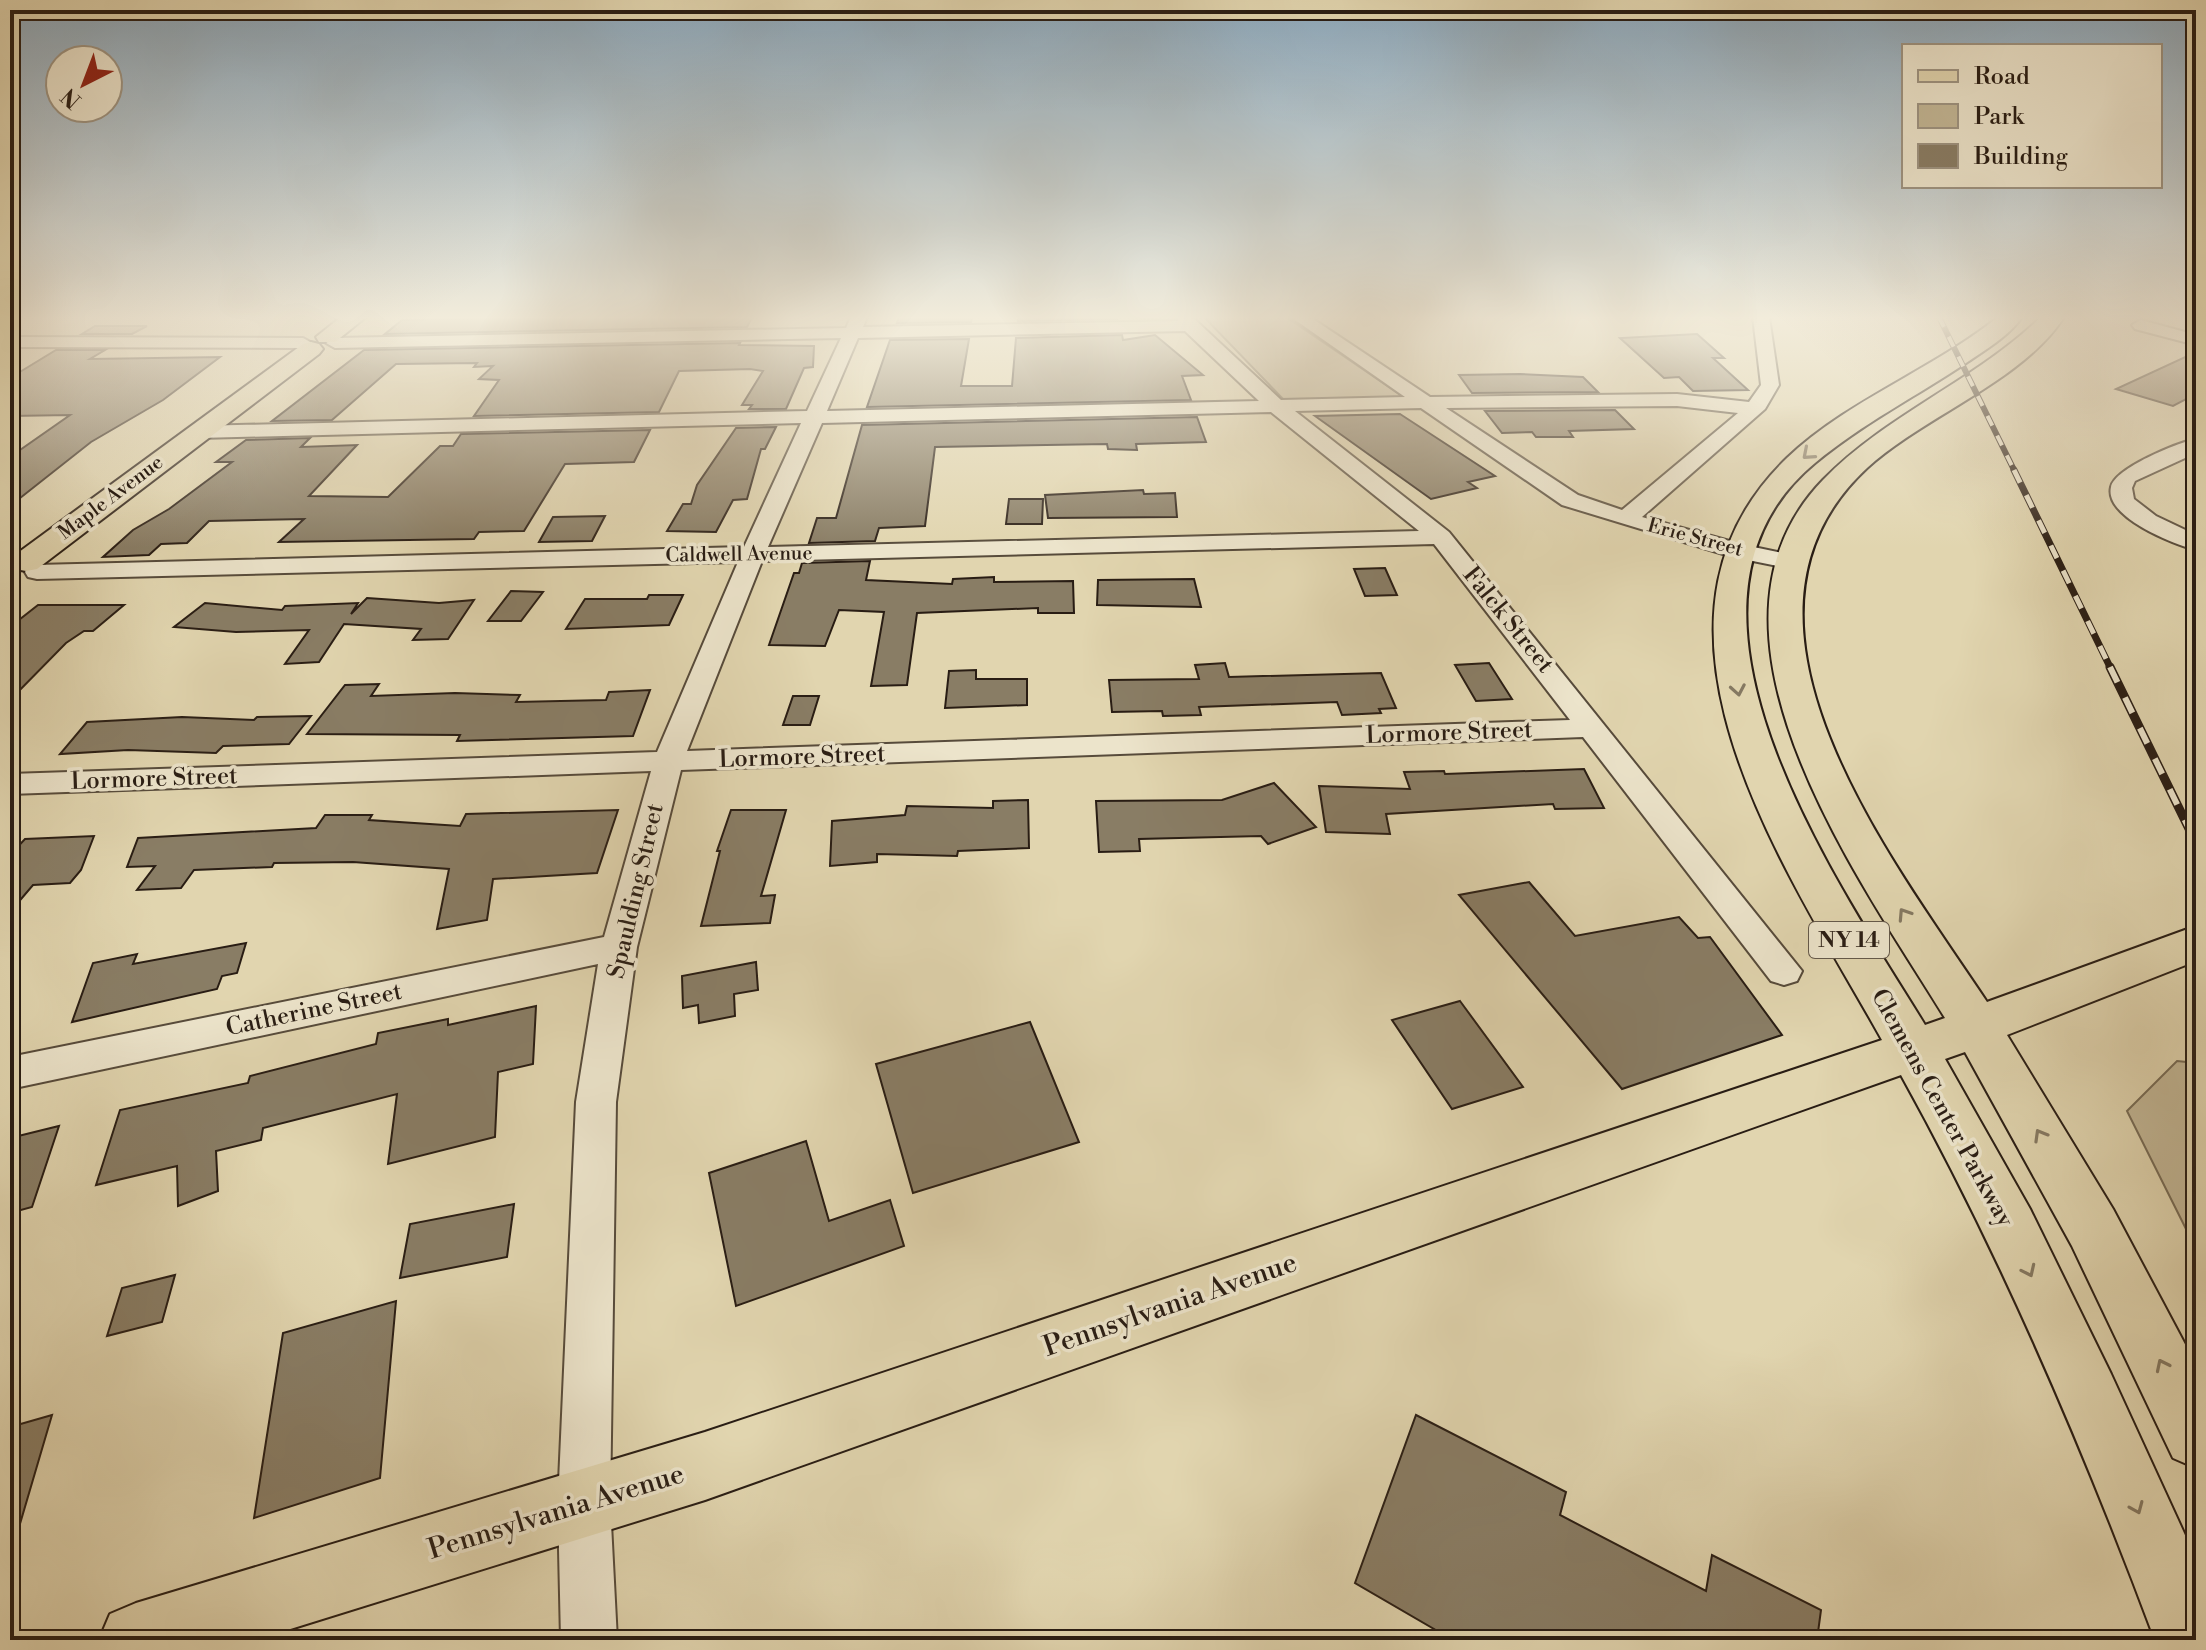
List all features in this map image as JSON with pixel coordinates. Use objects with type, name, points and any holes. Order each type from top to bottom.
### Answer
[{"type":"main road","name":"Maple Avenue","points":[[21,571],[250,394]]},
{"type":"main road","name":"Clemens Center Parkway","points":[[1898,394],[1831,436],[1788,471],[1761,505],[1745,536],[1735,575],[1731,623],[1732,655],[1744,723],[1805,861],[1997,1203],[2092,1404],[2192,1640]]},
{"type":"main road","name":"NY 14","points":[[1954,394],[1905,426],[1823,495],[1797,543],[1788,579],[1784,635],[1811,744],[1840,807],[1876,870],[1976,1027],[2105,1245],[2196,1435]]},
{"type":"main road","name":"Pennsylvania Avenue","points":[[136,1640],[705,1466],[1911,1050],[2196,943]]},
{"type":"street","name":"Spaulding Street","points":[[589,1640],[584,1504],[596,1102],[619,947],[668,762],[753,554],[824,394]]},
{"type":"street","name":"Falck Street","points":[[1263,394],[1441,537],[1784,971]]},
{"type":"street","points":[[1417,394],[1570,500],[1625,519]]},
{"type":"street","name":"Erie Street","points":[[1625,519],[1755,409],[1764,394]]},
{"type":"street","points":[[199,432],[1429,402],[1677,400],[1755,409]]},
{"type":"street","points":[[2196,445],[2126,477],[2121,488],[2123,501],[2156,528],[2196,543]]},
{"type":"street","name":"Erie Street","points":[[1625,519],[1741,552],[1792,562]]},
{"type":"street","name":"Caldwell Avenue","points":[[21,571],[1441,537]]},
{"type":"street","name":"Lormore Street","points":[[10,784],[1594,728]]},
{"type":"street","name":"Catherine Street","points":[[10,1073],[619,947]]},
{"type":"green space","points":[[1278,394],[1399,394],[1408,400],[1284,400]]},
{"type":"green space","points":[[2177,1061],[2196,1063],[2196,1249],[2127,1111]]},
{"type":"building","points":[[10,394],[171,394],[91,442],[10,506],[10,457],[70,415],[10,416]]},
{"type":"building","points":[[307,394],[362,394],[332,420],[272,421]]},
{"type":"building","points":[[489,394],[668,394],[659,412],[474,416]]},
{"type":"building","points":[[749,394],[793,394],[786,409],[749,409],[752,405],[742,405]]},
{"type":"building","points":[[871,394],[1189,394],[1191,400],[867,407]]},
{"type":"building","points":[[2133,394],[2196,394],[2173,406]]},
{"type":"building","points":[[1615,410],[1634,429],[1569,431],[1573,437],[1536,437],[1532,432],[1502,433],[1485,411]]},
{"type":"building","points":[[1400,414],[1495,476],[1468,482],[1477,488],[1431,499],[1315,416]]},
{"type":"building","points":[[1197,417],[1206,442],[1136,444],[1137,450],[1108,449],[1107,444],[935,447],[925,526],[879,528],[875,541],[809,543],[817,518],[836,518],[862,425]]},
{"type":"building","points":[[776,427],[765,449],[761,449],[747,499],[733,500],[716,532],[667,531],[683,504],[691,504],[697,485],[736,428]]},
{"type":"building","points":[[650,430],[634,462],[565,464],[524,531],[479,532],[474,539],[279,542],[304,519],[209,521],[187,543],[161,544],[149,555],[103,557],[133,530],[169,509],[232,462],[216,462],[246,440],[310,438],[301,447],[357,445],[309,496],[388,497],[440,446],[453,446],[461,434]]},
{"type":"building","points":[[1143,490],[1144,494],[1175,493],[1177,517],[1048,518],[1045,495]]},
{"type":"building","points":[[1009,499],[1043,499],[1042,524],[1006,524]]},
{"type":"building","points":[[605,516],[592,541],[539,542],[553,517]]},
{"type":"building","points":[[870,561],[866,580],[952,584],[953,579],[994,577],[994,582],[1073,581],[1074,613],[1038,613],[1038,608],[917,613],[907,685],[871,686],[884,612],[839,610],[825,646],[769,645],[794,573],[799,573],[802,563]]},
{"type":"building","points":[[1385,568],[1397,595],[1365,596],[1354,569]]},
{"type":"building","points":[[1194,579],[1201,607],[1097,605],[1098,580]]},
{"type":"building","points":[[511,591],[543,592],[521,621],[488,621]]},
{"type":"building","points":[[649,595],[683,595],[669,625],[566,629],[585,599],[647,599]]},
{"type":"building","points":[[367,598],[439,603],[474,600],[448,639],[413,640],[421,629],[344,624],[319,662],[285,664],[309,630],[236,632],[174,627],[205,603],[282,610],[285,606],[358,603],[351,614]]},
{"type":"building","points":[[38,605],[124,605],[93,631],[84,631],[66,643],[10,700],[10,627]]},
{"type":"building","points":[[1225,663],[1229,677],[1381,673],[1396,708],[1379,709],[1381,713],[1342,715],[1337,702],[1199,707],[1201,715],[1163,716],[1162,711],[1112,712],[1109,680],[1199,679],[1195,665]]},
{"type":"building","points":[[1489,663],[1512,699],[1476,701],[1455,665]]},
{"type":"building","points":[[976,670],[976,679],[1027,679],[1027,705],[945,708],[949,671]]},
{"type":"building","points":[[379,684],[371,696],[455,693],[520,695],[516,702],[606,700],[609,692],[650,690],[633,736],[457,741],[460,735],[307,734],[345,685]]},
{"type":"building","points":[[793,696],[819,696],[810,725],[783,725]]},
{"type":"building","points":[[311,716],[289,744],[223,746],[216,753],[128,750],[60,754],[87,722],[182,717],[254,720],[257,717]]},
{"type":"building","points":[[1584,769],[1604,808],[1555,809],[1553,804],[1386,814],[1390,834],[1326,832],[1319,786],[1410,789],[1404,772],[1444,771],[1445,774]]},
{"type":"building","points":[[1274,783],[1316,827],[1268,844],[1261,836],[1139,839],[1140,851],[1099,852],[1096,801],[1222,800]]},
{"type":"building","points":[[1028,800],[1029,848],[958,851],[957,856],[877,854],[877,862],[830,866],[832,821],[905,815],[907,806],[993,808],[993,801]]},
{"type":"building","points":[[618,810],[597,873],[493,879],[487,920],[437,929],[449,869],[353,862],[274,863],[272,867],[194,870],[181,888],[137,890],[155,866],[127,867],[138,838],[316,828],[325,815],[372,815],[369,820],[460,826],[466,814]]},
{"type":"building","points":[[731,810],[786,810],[761,896],[775,895],[770,923],[701,926],[720,851],[717,851]]},
{"type":"building","points":[[94,836],[81,870],[70,883],[33,885],[10,912],[10,855],[25,839]]},
{"type":"building","points":[[1529,882],[1575,936],[1679,917],[1698,938],[1710,937],[1782,1035],[1622,1089],[1459,895]]},
{"type":"building","points":[[246,943],[237,973],[222,976],[217,989],[72,1022],[93,963],[137,954],[133,964]]},
{"type":"building","points":[[756,962],[758,990],[734,994],[735,1016],[699,1023],[698,1005],[683,1008],[682,976]]},
{"type":"building","points":[[1460,1001],[1523,1087],[1452,1109],[1392,1020]]},
{"type":"building","points":[[536,1006],[533,1064],[498,1072],[495,1137],[388,1164],[397,1094],[263,1128],[261,1140],[216,1151],[218,1191],[178,1206],[177,1166],[96,1185],[120,1110],[248,1083],[250,1076],[376,1044],[378,1033],[448,1019],[448,1025]]},
{"type":"building","points":[[1030,1022],[1079,1142],[913,1193],[876,1064]]},
{"type":"building","points":[[59,1126],[32,1207],[10,1213],[10,1138]]},
{"type":"building","points":[[806,1141],[829,1221],[890,1200],[904,1246],[736,1306],[709,1173]]},
{"type":"building","points":[[514,1204],[507,1257],[400,1278],[410,1224]]},
{"type":"building","points":[[175,1275],[162,1322],[107,1336],[122,1288]]},
{"type":"building","points":[[396,1301],[380,1478],[254,1518],[283,1333]]},
{"type":"building","points":[[52,1415],[17,1534],[10,1533],[10,1427]]},
{"type":"building","points":[[1416,1415],[1566,1492],[1560,1515],[1706,1591],[1712,1555],[1821,1610],[1817,1640],[1453,1640],[1355,1583]]},
{"type":"railway","points":[[1977,394],[2015,472]]},
{"type":"railway","points":[[2014,470],[2111,669]]},
{"type":"railway","points":[[2110,667],[2196,843]]}]
